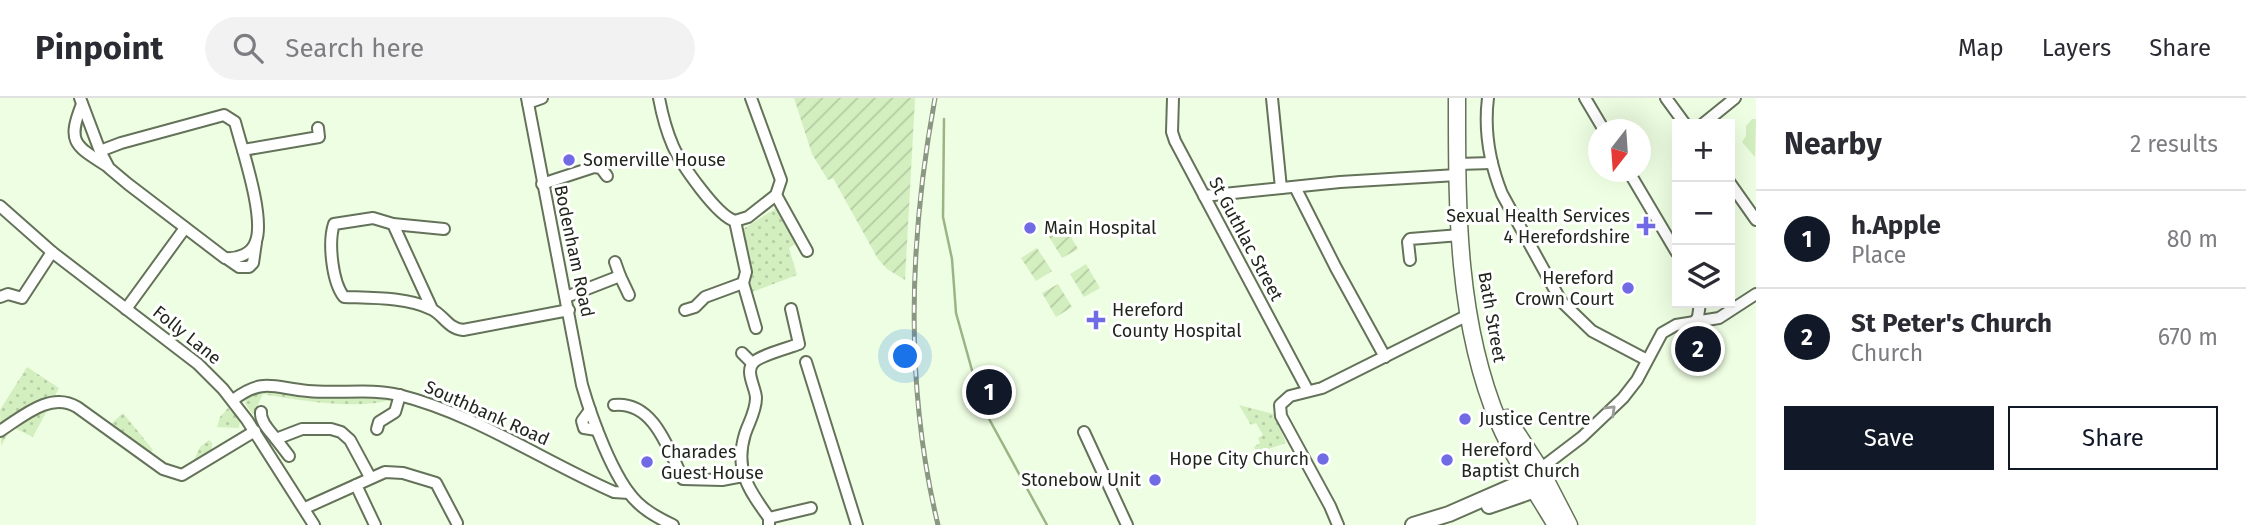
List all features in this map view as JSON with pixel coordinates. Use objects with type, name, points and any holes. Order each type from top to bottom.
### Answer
[{"type":"highway","name":"Bath Street","points":[[1457,98],[1460,235],[1468,315],[1476,355],[1499,423],[1538,481]]},
{"type":"highway","points":[[1538,481],[1556,525]]},
{"type":"highway","points":[[1538,481],[1569,525]]},
{"type":"main road","points":[[1413,525],[1429,523],[1538,481]]},
{"type":"street","points":[[528,101],[542,98]]},
{"type":"street","points":[[659,98],[674,147],[682,161],[722,215],[735,221],[748,217],[780,189],[779,173],[751,98]]},
{"type":"street","name":"St Guthlac Street","points":[[1173,98],[1173,137],[1308,391]]},
{"type":"street","points":[[1272,98],[1281,188]]},
{"type":"street","points":[[1488,98],[1486,119],[1489,146],[1502,194],[1561,301],[1592,331],[1647,360]]},
{"type":"street","points":[[1585,98],[1597,119]]},
{"type":"street","points":[[1666,98],[1681,119]]},
{"type":"street","points":[[1709,119],[1735,98]]},
{"type":"street","points":[[81,101],[109,168]]},
{"type":"street","points":[[81,101],[73,132],[77,143],[87,154],[225,258],[246,254],[256,243],[258,214],[234,113],[100,151]]},
{"type":"street","name":"Bodenham Road","points":[[528,101],[582,385],[597,430],[629,494]]},
{"type":"street","points":[[243,150],[319,137]]},
{"type":"street","points":[[1204,196],[1492,163]]},
{"type":"street","points":[[542,184],[594,167],[601,168],[607,176]]},
{"type":"street","points":[[1635,182],[1672,245]]},
{"type":"street","points":[[1296,187],[1336,268],[1385,357]]},
{"type":"street","points":[[1735,190],[1756,220]]},
{"type":"street","points":[[776,195],[807,251]]},
{"type":"street","name":"Folly Lane","points":[[0,206],[52,251],[198,364],[233,400],[314,525]]},
{"type":"street","points":[[432,309],[388,299],[344,298],[338,289],[330,237],[334,224],[373,218],[393,224],[444,229]]},
{"type":"street","points":[[735,221],[746,272],[743,283],[756,328]]},
{"type":"street","points":[[393,224],[432,309],[455,329],[463,330],[466,323],[530,312],[536,317],[569,310]]},
{"type":"street","points":[[126,309],[185,228]]},
{"type":"street","points":[[1410,260],[1410,239],[1460,235]]},
{"type":"street","points":[[0,297],[8,294],[22,298],[52,251]]},
{"type":"street","points":[[615,262],[629,295]]},
{"type":"street","points":[[566,297],[620,276]]},
{"type":"street","points":[[685,310],[695,307],[705,297],[743,283]]},
{"type":"street","points":[[1538,481],[1623,398],[1637,380],[1661,333],[1676,325],[1727,315],[1756,294]]},
{"type":"street","points":[[1694,323],[1699,308]]},
{"type":"street","points":[[753,362],[799,344],[792,309]]},
{"type":"street","points":[[1338,525],[1281,416],[1280,405],[1290,396],[1322,388],[1468,315]]},
{"type":"street","points":[[742,353],[753,362]]},
{"type":"street","points":[[753,362],[751,378],[756,395],[741,454],[743,476],[769,522],[811,508]]},
{"type":"street","points":[[806,362],[857,525]]},
{"type":"street","name":"Southbank Road","points":[[233,400],[258,386],[347,394],[384,392],[400,395],[444,410],[614,492],[629,494],[667,524]]},
{"type":"street","points":[[377,429],[379,422],[395,412],[400,395]]},
{"type":"street","points":[[0,431],[45,403],[65,402],[77,407],[163,469],[182,474],[255,431]]},
{"type":"street","points":[[614,405],[630,406],[649,416],[683,479],[722,480],[743,476]]},
{"type":"street","points":[[261,412],[266,427],[289,456]]},
{"type":"street","points":[[325,429],[326,417]]},
{"type":"street","points":[[276,439],[302,429],[341,432],[350,440],[370,477]]},
{"type":"street","points":[[1084,432],[1127,525]]},
{"type":"street","points":[[701,480],[702,467]]},
{"type":"street","points":[[305,508],[370,477],[391,471],[430,480],[440,488],[450,519]]},
{"type":"street","points":[[601,486],[620,475]]},
{"type":"street","points":[[356,485],[375,525]]},
{"type":"green space","points":[[794,98],[915,98],[905,280],[887,269],[878,259],[833,178],[828,180],[812,154]]},
{"type":"green space","points":[[1752,119],[1756,119],[1755,157],[1742,142],[1746,136],[1746,126]]},
{"type":"green space","points":[[778,207],[799,242],[789,248],[797,275],[752,292],[740,231]]},
{"type":"green space","points":[[1064,225],[1078,249],[1062,258],[1048,235]]},
{"type":"green space","points":[[1037,248],[1052,271],[1036,281],[1021,258]]},
{"type":"green space","points":[[1086,264],[1100,288],[1084,297],[1070,274]]},
{"type":"green space","points":[[1058,284],[1072,307],[1056,317],[1042,293]]},
{"type":"green space","points":[[27,367],[59,388],[33,437],[12,427],[1,446],[0,410]]},
{"type":"green space","points":[[271,390],[397,398],[366,404],[349,404],[313,402],[263,394],[253,415],[245,403],[247,396]]},
{"type":"green space","points":[[1239,405],[1274,414],[1286,443],[1257,453],[1254,447],[1260,443],[1258,438],[1263,435],[1256,423],[1251,425]]},
{"type":"green space","points":[[228,408],[240,420],[239,428],[217,427],[220,417]]},
{"type":"green space","points":[[123,413],[153,450],[151,452],[111,424]]},
{"type":"green space","points":[[209,440],[212,450],[193,462],[200,447]]},
{"type":"waterway","points":[[944,119],[943,217],[952,259],[956,313],[982,406],[1047,525]]},
{"type":"railway","points":[[935,98],[920,205],[914,312],[920,419],[938,525]]},
{"type":"place","name":"Somerville House","points":[[569,160]]},
{"type":"place","name":"Sexual Health Services 4 Herefordshire","points":[[1646,226]]},
{"type":"place","name":"Main Hospital","points":[[1030,228]]},
{"type":"place","name":"Hereford Crown Court","points":[[1628,288]]},
{"type":"place","name":"Hereford County Hospital","points":[[1096,320]]},
{"type":"place","name":"St Peter's Church","points":[[1698,349]]},
{"type":"place","name":"h.Apple","points":[[989,392]]},
{"type":"place","name":"Justice Centre","points":[[1465,419]]},
{"type":"place","name":"Hope City Church","points":[[1323,459]]},
{"type":"place","name":"Hereford Baptist Church","points":[[1447,460]]},
{"type":"place","name":"Charades Guest House","points":[[647,462]]},
{"type":"place","name":"Stonebow Unit","points":[[1155,480]]}]
